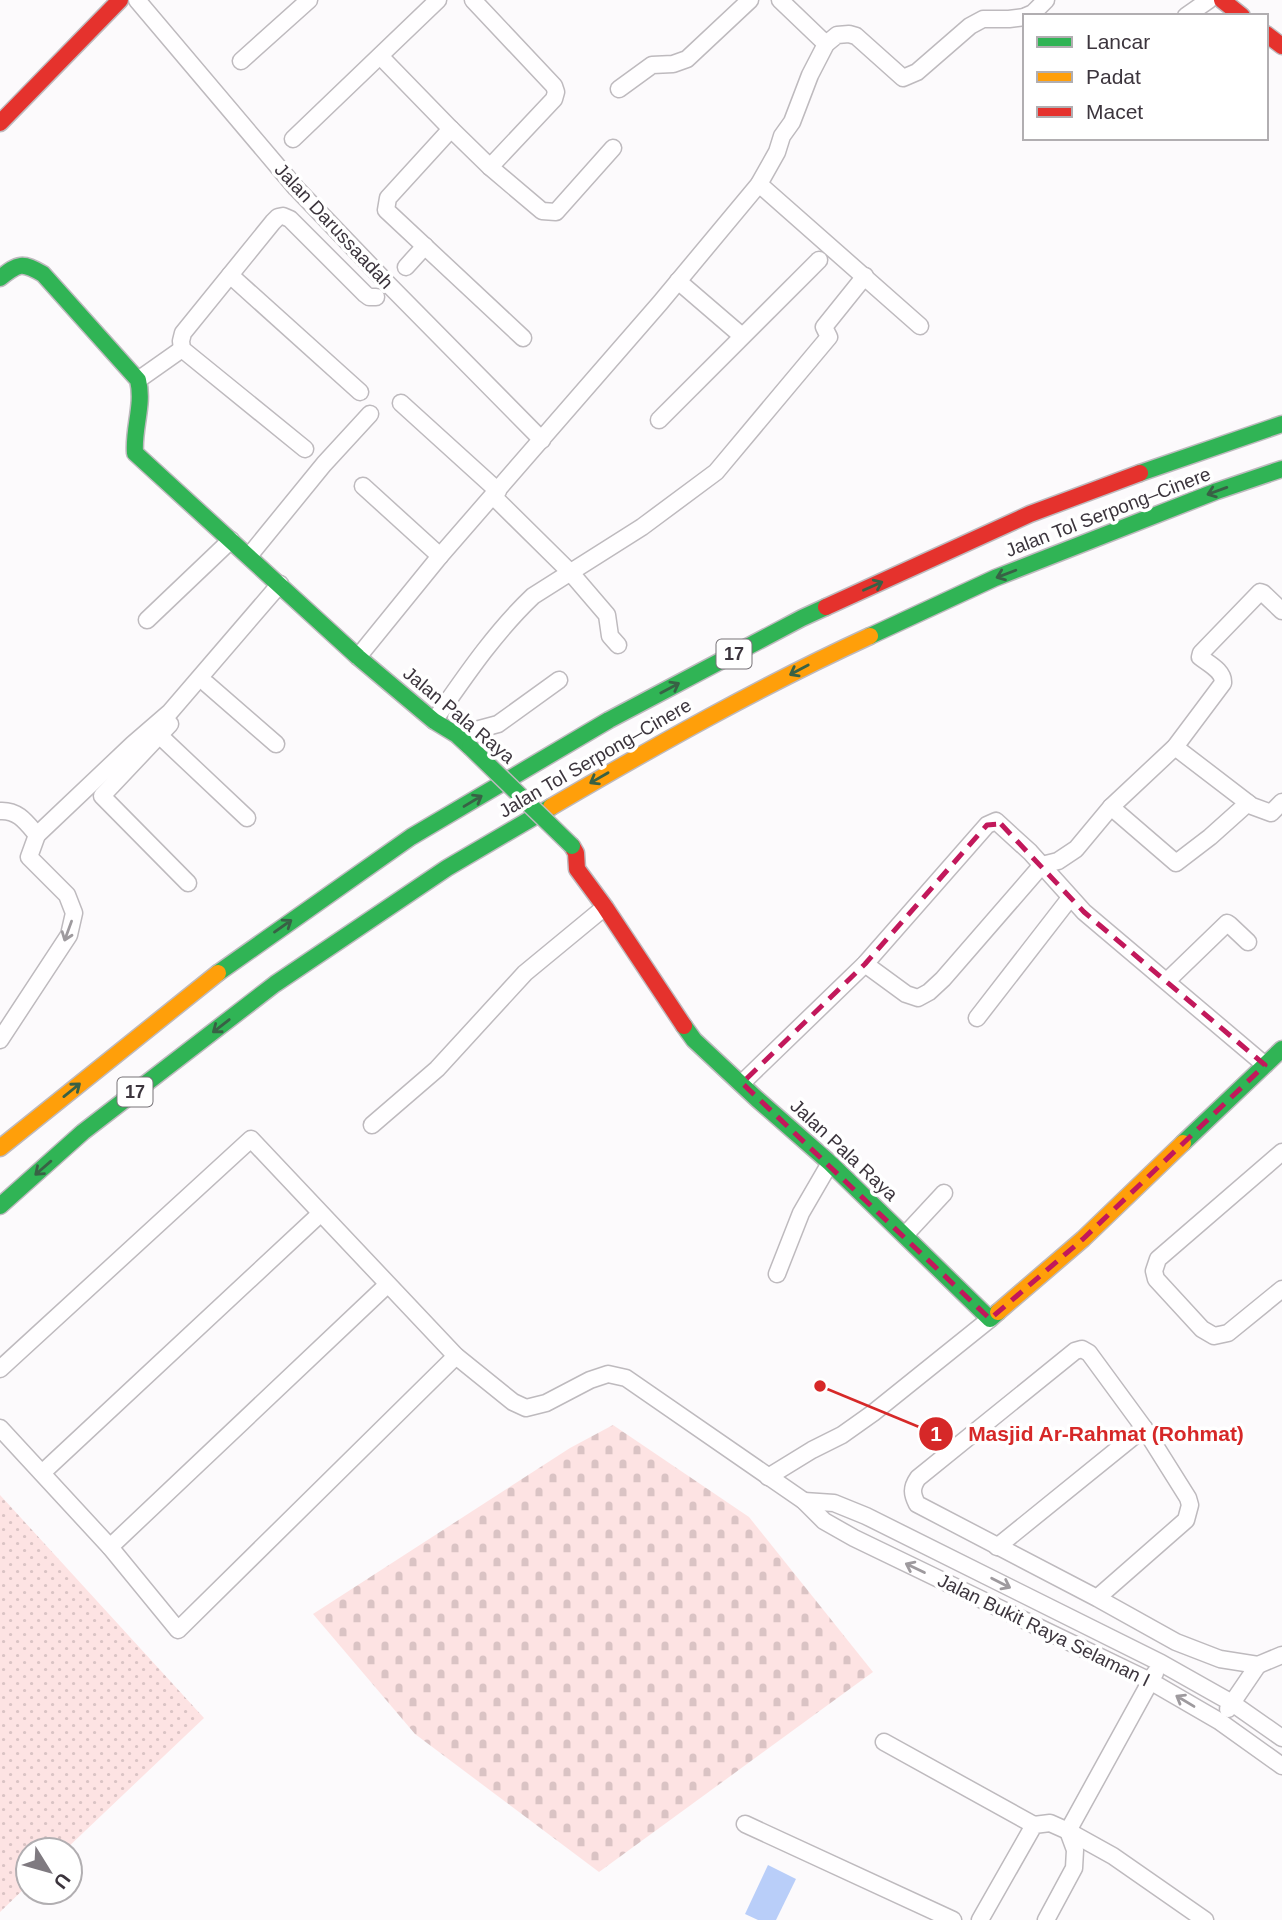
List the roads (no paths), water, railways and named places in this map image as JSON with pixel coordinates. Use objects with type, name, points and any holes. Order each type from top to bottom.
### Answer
[{"type":"main road","points":[[0,122],[120,0]]},
{"type":"main road","points":[[1227,2],[1240,14]]},
{"type":"main road","points":[[0,278],[15,266],[29,265],[43,274],[138,380]]},
{"type":"main road","name":"Jalan Pala Raya","points":[[138,380],[141,404],[135,428],[135,453],[358,657],[434,721],[470,747],[572,846],[576,853],[577,869],[606,907],[694,1040],[830,1163],[990,1319]]},
{"type":"main road","name":"Jalan Tol Serpong–Cinere","points":[[0,1148],[227,965],[411,837],[609,720],[802,618],[1030,514],[1282,424]]},
{"type":"main road","name":"Jalan Tol Serpong–Cinere","points":[[0,1206],[83,1132],[275,984],[447,868],[642,754],[816,661],[995,578],[1217,491],[1282,469]]},
{"type":"main road","points":[[990,1319],[1083,1239],[1282,1049]]},
{"type":"street","name":"Jalan Darussaadah","points":[[137,0],[296,188],[542,440]]},
{"type":"street","points":[[241,61],[309,0]]},
{"type":"street","points":[[473,0],[554,86],[555,92],[554,99],[490,167]]},
{"type":"street","points":[[619,89],[652,65],[673,64],[687,59],[750,0]]},
{"type":"street","points":[[780,0],[826,44]]},
{"type":"street","points":[[1031,14],[1046,0]]},
{"type":"street","points":[[1189,14],[1209,0]]},
{"type":"street","points":[[293,139],[435,1]]},
{"type":"street","points":[[358,657],[440,556],[496,494],[759,184],[777,152],[782,136],[792,122],[810,75],[826,44],[837,35],[856,36],[902,78],[917,72],[970,26],[983,19],[1023,17]]},
{"type":"street","points":[[380,56],[490,167],[542,211],[556,212],[613,148]]},
{"type":"street","points":[[451,129],[388,198],[386,209],[523,338]]},
{"type":"street","points":[[759,184],[920,327]]},
{"type":"street","points":[[305,449],[182,349],[183,333],[273,222],[284,216],[365,294],[376,297]]},
{"type":"street","points":[[406,267],[425,246]]},
{"type":"street","points":[[659,420],[819,260]]},
{"type":"street","points":[[230,275],[360,392]]},
{"type":"street","points":[[434,721],[479,656],[533,596],[642,527],[716,472],[829,337],[824,327],[866,277]]},
{"type":"street","points":[[678,281],[742,336]]},
{"type":"street","points":[[138,380],[182,349]]},
{"type":"street","points":[[401,402],[496,494],[571,573],[607,615],[610,636],[618,645]]},
{"type":"street","points":[[250,556],[324,464],[370,414]]},
{"type":"street","points":[[363,486],[440,556]]},
{"type":"street","points":[[147,620],[232,540]]},
{"type":"street","points":[[188,883],[102,796],[207,684],[283,587]]},
{"type":"street","points":[[0,1040],[69,935],[74,913],[67,895],[29,857],[37,835],[170,712],[283,587]]},
{"type":"street","points":[[865,964],[906,994],[918,998],[929,992],[1042,866],[1058,861],[1076,849],[1111,807],[1175,747],[1223,683],[1221,673],[1200,657],[1200,653],[1260,592],[1282,611]]},
{"type":"street","points":[[457,736],[498,724],[559,680]]},
{"type":"street","points":[[207,684],[276,744]]},
{"type":"street","points":[[159,735],[247,818]]},
{"type":"street","points":[[1175,747],[1252,806],[1271,813],[1282,802]]},
{"type":"street","points":[[1111,807],[1176,863],[1248,803]]},
{"type":"street","points":[[0,811],[11,810],[25,820],[37,835]]},
{"type":"street","points":[[742,1083],[865,964],[987,825],[996,821],[1030,852],[1084,912],[1265,1065]]},
{"type":"street","points":[[977,1018],[1070,898]]},
{"type":"street","points":[[372,1125],[437,1069],[525,973],[606,907]]},
{"type":"street","points":[[1167,981],[1227,923],[1248,942]]},
{"type":"street","points":[[0,1369],[251,1139],[456,1356],[178,1630],[110,1547],[0,1428]]},
{"type":"street","points":[[1282,1152],[1158,1259],[1154,1271],[1156,1279],[1202,1329],[1214,1336],[1228,1333],[1282,1289]]},
{"type":"street","points":[[777,1274],[801,1213],[830,1163]]},
{"type":"street","points":[[905,1235],[944,1193]]},
{"type":"street","points":[[42,1473],[320,1214]]},
{"type":"street","points":[[110,1547],[387,1285]]},
{"type":"street","points":[[768,1476],[842,1435],[990,1319]]},
{"type":"street","points":[[1097,1598],[1186,1520],[1189,1512],[1188,1498],[1144,1428],[1089,1353],[1078,1349],[918,1478],[912,1491],[917,1504],[1176,1642],[1220,1659],[1258,1665],[1282,1655]]},
{"type":"street","name":"Jalan Bukit Raya Selaman I","points":[[456,1356],[513,1402],[526,1408],[546,1403],[590,1380],[608,1374],[626,1378],[804,1501],[824,1521],[1150,1681],[1219,1721],[1282,1766]]},
{"type":"street","points":[[997,1547],[1144,1428]]},
{"type":"street","name":"Jalan Bukit Raya Selaman I","points":[[804,1501],[834,1503],[866,1516],[1161,1663],[1232,1703],[1282,1738]]},
{"type":"street","points":[[1046,1920],[1074,1868],[1075,1850],[1068,1831],[1161,1663]]},
{"type":"street","points":[[1219,1721],[1258,1665]]},
{"type":"street","points":[[884,1742],[1034,1825],[1050,1823],[1068,1831],[1113,1856],[1205,1920]]},
{"type":"street","points":[[745,1824],[953,1920]]},
{"type":"street","points":[[980,1920],[1034,1825]]},
{"type":"water","points":[[768,1865],[796,1879],[776,1920],[758,1920],[745,1914]]},
{"type":"place","name":"Masjid Ar-Rahmat (Rohmat)","points":[[820,1386]]}]
